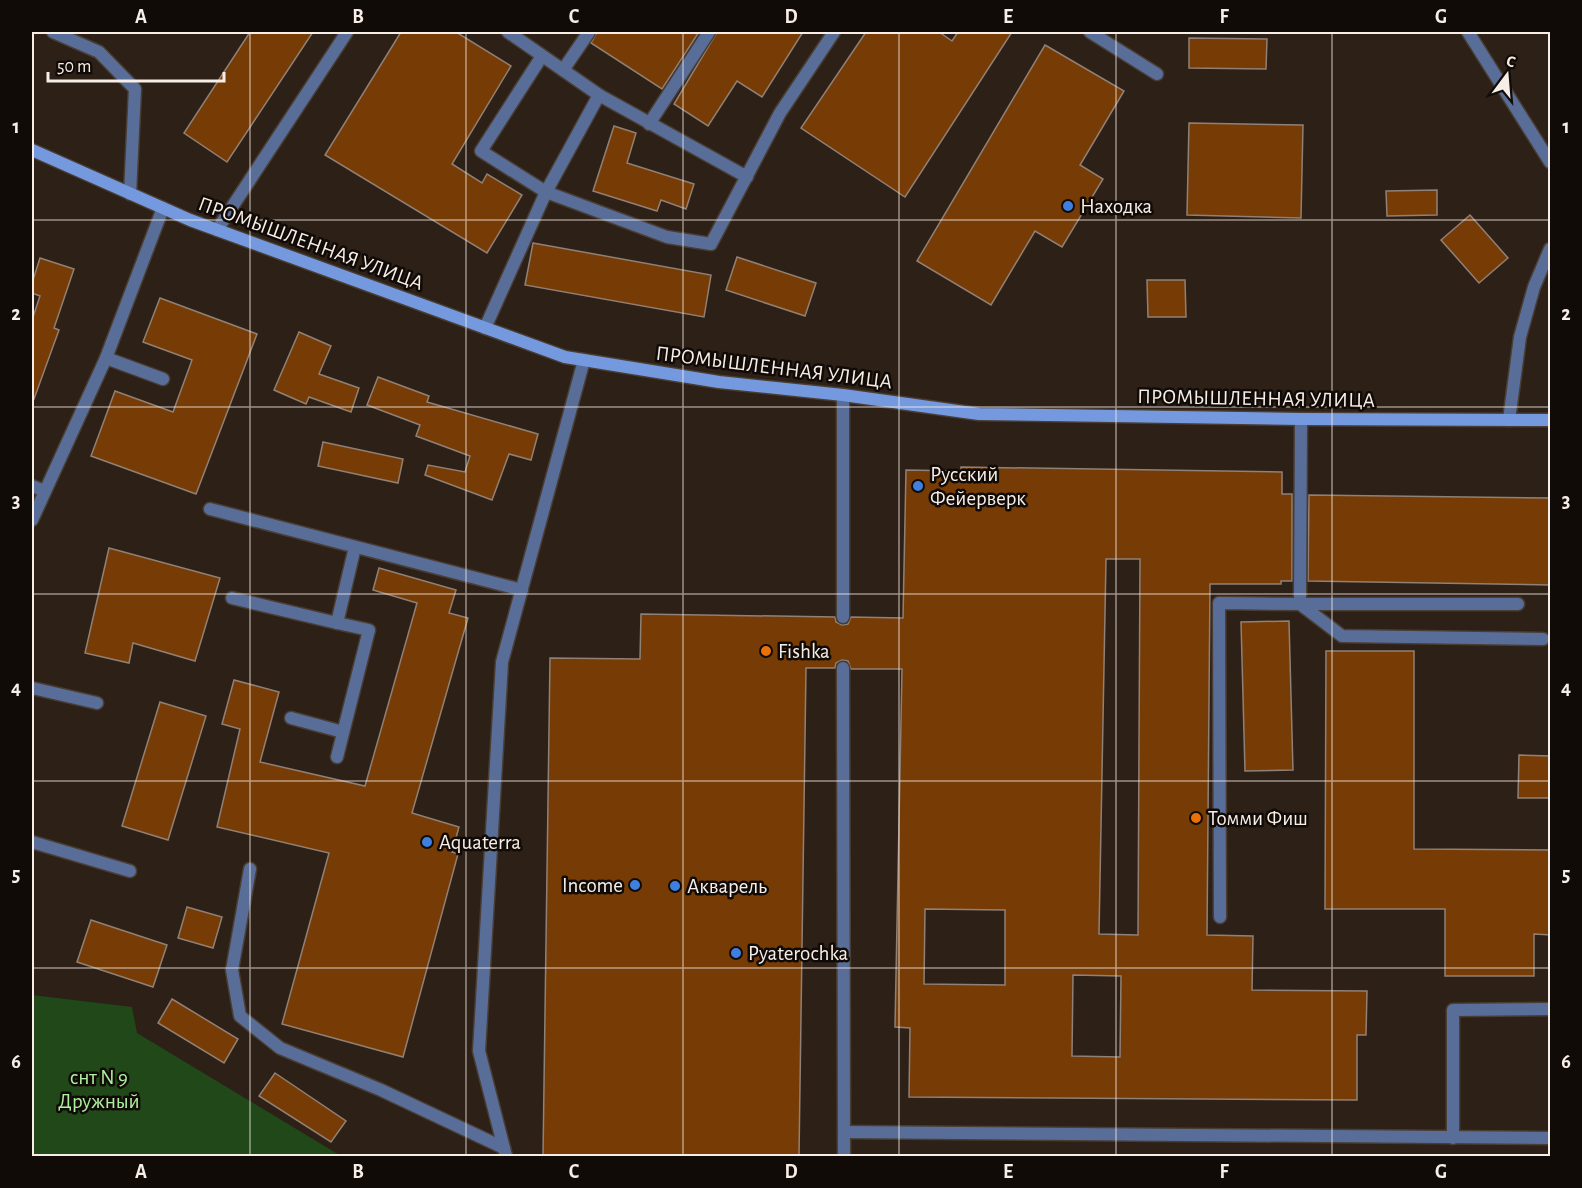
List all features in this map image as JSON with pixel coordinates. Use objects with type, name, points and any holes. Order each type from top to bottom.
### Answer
[{"type":"main road","name":"ПРОМЫШЛЕННАЯ УЛИЦА","points":[[32,150],[217,230],[565,357],[718,382],[843,395],[979,414],[1551,420]]},
{"type":"lane","points":[[53,32],[99,52],[135,89],[130,194]]},
{"type":"lane","points":[[217,230],[347,32]]},
{"type":"lane","points":[[508,32],[599,95],[747,177]]},
{"type":"lane","points":[[563,70],[589,32]]},
{"type":"lane","points":[[649,124],[709,32]]},
{"type":"lane","points":[[542,56],[481,151],[546,192],[667,237],[711,244],[780,113],[834,32]]},
{"type":"lane","points":[[1089,32],[1157,74]]},
{"type":"lane","points":[[1468,32],[1551,162]]},
{"type":"lane","points":[[485,328],[546,192],[599,95]]},
{"type":"lane","points":[[32,519],[106,358],[163,208]]},
{"type":"lane","points":[[1509,420],[1520,337],[1534,287],[1551,249]]},
{"type":"lane","points":[[106,358],[163,379]]},
{"type":"lane","points":[[505,1152],[479,1051],[502,662],[584,360]]},
{"type":"lane","points":[[843,395],[843,617]]},
{"type":"lane","points":[[1300,604],[1301,419]]},
{"type":"lane","points":[[32,486],[45,491]]},
{"type":"lane","points":[[210,509],[522,590]]},
{"type":"lane","points":[[337,623],[355,547]]},
{"type":"lane","points":[[232,598],[369,630],[337,757]]},
{"type":"lane","points":[[1220,917],[1219,603],[1518,604]]},
{"type":"lane","points":[[1300,604],[1342,636],[1543,639]]},
{"type":"lane","points":[[843,668],[844,1156]]},
{"type":"lane","points":[[32,688],[97,703]]},
{"type":"lane","points":[[291,718],[343,732]]},
{"type":"lane","points":[[32,842],[130,871]]},
{"type":"lane","points":[[250,868],[232,970],[240,1016],[280,1048],[381,1090],[505,1152]]},
{"type":"lane","points":[[1453,1138],[1453,1010],[1551,1009]]},
{"type":"lane","points":[[844,1132],[1551,1138]]},
{"type":"green space","name":"снт N 9 Дружный","points":[[32,995],[132,1007],[137,1033],[341,1156],[32,1156]]},
{"type":"building","points":[[250,32],[313,32],[227,162],[184,133]]},
{"type":"building","points":[[401,32],[456,32],[511,66],[452,164],[482,183],[487,174],[522,195],[487,253],[325,155]]},
{"type":"building","points":[[597,32],[699,32],[662,89],[591,43]]},
{"type":"building","points":[[717,32],[803,32],[762,97],[737,81],[708,126],[674,104]]},
{"type":"building","points":[[866,32],[939,32],[952,41],[958,32],[1012,32],[905,197],[801,128]]},
{"type":"building","points":[[1189,38],[1267,39],[1266,69],[1189,68]]},
{"type":"building","points":[[1045,45],[1124,91],[1080,165],[1103,179],[1062,247],[1035,231],[991,305],[917,261]]},
{"type":"building","points":[[1189,123],[1303,125],[1301,218],[1187,215]]},
{"type":"building","points":[[614,126],[636,133],[627,163],[694,184],[686,209],[661,200],[657,211],[593,191]]},
{"type":"building","points":[[1437,190],[1437,215],[1387,216],[1386,191]]},
{"type":"building","points":[[1470,215],[1508,258],[1479,283],[1441,240]]},
{"type":"building","points":[[533,243],[711,275],[704,317],[525,285]]},
{"type":"building","points":[[737,257],[816,283],[805,316],[726,290]]},
{"type":"building","points":[[40,258],[74,269],[54,328],[59,330],[34,399],[32,398],[32,320],[40,296],[32,293],[32,283]]},
{"type":"building","points":[[1147,280],[1185,280],[1186,317],[1148,317]]},
{"type":"building","points":[[160,298],[257,334],[196,494],[91,456],[115,391],[173,412],[192,360],[143,342]]},
{"type":"building","points":[[299,332],[331,346],[319,374],[359,388],[351,412],[309,397],[306,404],[274,390]]},
{"type":"building","points":[[378,377],[429,396],[427,402],[538,434],[531,460],[509,454],[492,500],[425,475],[428,465],[465,472],[470,456],[416,436],[420,425],[367,405]]},
{"type":"building","points":[[323,442],[403,459],[398,483],[318,466]]},
{"type":"building","points":[[961,467],[1282,472],[1282,494],[1292,494],[1292,581],[1281,581],[1281,584],[1210,584],[1207,935],[1253,936],[1252,990],[1367,991],[1366,1035],[1357,1035],[1357,1100],[909,1097],[910,1028],[895,1027],[902,669],[851,669],[848,661],[842,660],[836,663],[835,668],[806,668],[799,1156],[543,1156],[550,658],[640,659],[641,614],[835,617],[836,622],[842,625],[848,624],[851,617],[903,618],[906,470],[961,471]],"holes":[[[1106,559],[1140,559],[1138,935],[1099,934]],[[925,909],[1005,910],[1005,985],[924,984]],[[1073,975],[1121,976],[1120,1057],[1072,1056]]]},
{"type":"building","points":[[1309,495],[1551,498],[1551,585],[1308,581]]},
{"type":"building","points":[[109,548],[220,578],[195,661],[133,643],[129,663],[85,653]]},
{"type":"building","points":[[379,568],[456,590],[449,613],[468,618],[412,813],[459,827],[452,852],[458,854],[403,1057],[282,1024],[329,853],[217,827],[240,729],[222,724],[234,680],[279,692],[260,762],[365,786],[417,603],[373,590]]},
{"type":"building","points":[[1289,621],[1293,770],[1245,771],[1241,622]]},
{"type":"building","points":[[1326,651],[1414,651],[1414,849],[1551,850],[1551,935],[1534,934],[1534,976],[1445,976],[1445,909],[1325,909]]},
{"type":"building","points":[[160,702],[206,716],[168,840],[122,826]]},
{"type":"building","points":[[1519,755],[1551,756],[1551,798],[1518,798]]},
{"type":"building","points":[[187,907],[222,917],[213,948],[178,938]]},
{"type":"building","points":[[91,920],[167,945],[153,987],[77,962]]},
{"type":"building","points":[[172,999],[238,1039],[224,1063],[158,1023]]},
{"type":"building","points":[[275,1073],[346,1121],[331,1142],[259,1096]]},
{"type":"place","name":"Находка","points":[[1068,206]]},
{"type":"place","name":"Русский Фейерверк","points":[[918,486]]},
{"type":"place","name":"Fishka","points":[[766,651]]},
{"type":"place","name":"Томми Фиш","points":[[1196,818]]},
{"type":"place","name":"Aquaterra","points":[[427,842]]},
{"type":"place","name":"Income","points":[[635,885]]},
{"type":"place","name":"Акварель","points":[[675,886]]},
{"type":"place","name":"Pyaterochka","points":[[736,953]]}]
